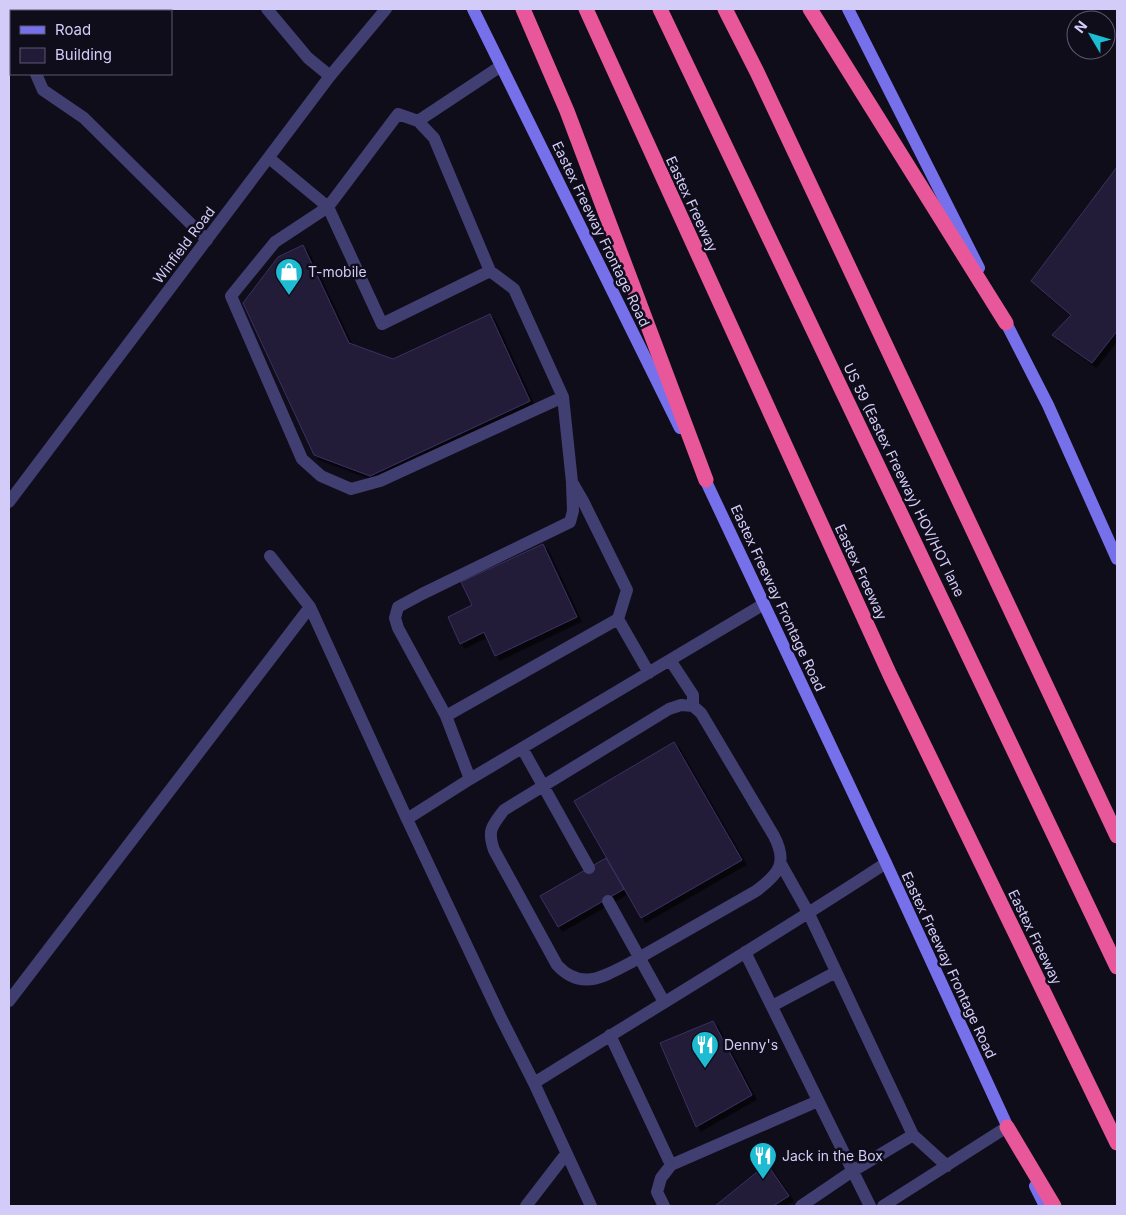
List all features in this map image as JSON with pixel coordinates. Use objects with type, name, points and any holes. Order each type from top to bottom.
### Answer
[{"type":"highway","points":[[523,9],[567,111],[706,480]]},
{"type":"highway","name":"Eastex Freeway","points":[[586,9],[890,675],[1117,1143]]},
{"type":"highway","name":"US 59 (Eastex Freeway) HOV/HOT lane","points":[[660,9],[1117,966]]},
{"type":"highway","points":[[725,9],[757,72],[1117,836]]},
{"type":"highway","points":[[810,9],[1006,323]]},
{"type":"highway","points":[[1007,1127],[1054,1206]]},
{"type":"main road","name":"Eastex Freeway Frontage Road","points":[[473,9],[706,480],[1045,1206]]},
{"type":"main road","points":[[848,9],[1048,405],[1116,555]]},
{"type":"street","points":[[267,9],[308,58],[330,76]]},
{"type":"street","name":"Winfield Road","points":[[9,502],[330,76],[386,9]]},
{"type":"street","points":[[418,121],[501,66]]},
{"type":"street","points":[[36,75],[43,90],[84,118],[207,240]]},
{"type":"street","points":[[470,779],[446,716],[394,618],[398,608],[422,594],[570,522],[573,510],[572,482],[563,397],[514,289],[490,271],[434,138],[418,121],[398,114],[328,207],[275,242],[232,296],[302,459],[321,476],[351,489],[380,482],[563,397]]},
{"type":"street","points":[[269,158],[328,207],[382,324],[490,271]]},
{"type":"street","points":[[446,716],[618,619],[627,590],[583,500],[572,482]]},
{"type":"street","points":[[270,556],[310,607],[407,819],[591,1206]]},
{"type":"street","points":[[407,819],[470,779],[764,604]]},
{"type":"street","points":[[9,1002],[310,607]]},
{"type":"street","points":[[618,619],[649,672]]},
{"type":"street","points":[[670,660],[693,694],[693,706]]},
{"type":"street","points":[[781,864],[772,879],[756,891],[639,958],[594,979],[578,980],[567,976],[557,966],[494,850],[490,837],[493,825],[504,810],[670,709],[681,705],[693,706],[701,713],[774,836],[780,849],[781,864],[809,914],[913,1136],[947,1166]]},
{"type":"street","points":[[522,748],[589,868]]},
{"type":"street","points":[[534,1083],[809,914],[886,863]]},
{"type":"street","points":[[608,901],[664,1002]]},
{"type":"street","points":[[745,952],[851,1172],[870,1206]]},
{"type":"street","points":[[772,1006],[836,972]]},
{"type":"street","points":[[610,1035],[671,1165]]},
{"type":"street","points":[[664,1206],[657,1192],[661,1178],[671,1165],[818,1101]]},
{"type":"street","points":[[883,1206],[1007,1127]]},
{"type":"street","points":[[801,1206],[851,1172],[913,1136]]},
{"type":"street","points":[[526,1206],[566,1154]]},
{"type":"building","points":[[1117,167],[1117,331],[1092,363],[1052,335],[1071,315],[1031,281]]},
{"type":"building","points":[[303,245],[349,343],[393,359],[490,314],[530,401],[370,476],[314,455],[243,303],[278,257]]},
{"type":"building","points":[[543,544],[577,617],[495,656],[484,632],[460,644],[448,617],[472,605],[461,582]]},
{"type":"building","points":[[674,742],[742,860],[641,918],[574,801]]},
{"type":"building","points":[[606,858],[624,889],[558,927],[540,896]]},
{"type":"building","name":"Denny's","points":[[713,1021],[752,1095],[696,1127],[660,1043]]},
{"type":"building","name":"Jack in the Box","points":[[767,1164],[789,1196],[773,1206],[715,1206]]},
{"type":"place","name":"T-mobile","points":[[289,296]]},
{"type":"place","name":"Denny's","points":[[705,1069]]},
{"type":"place","name":"Jack in the Box","points":[[763,1180]]}]
